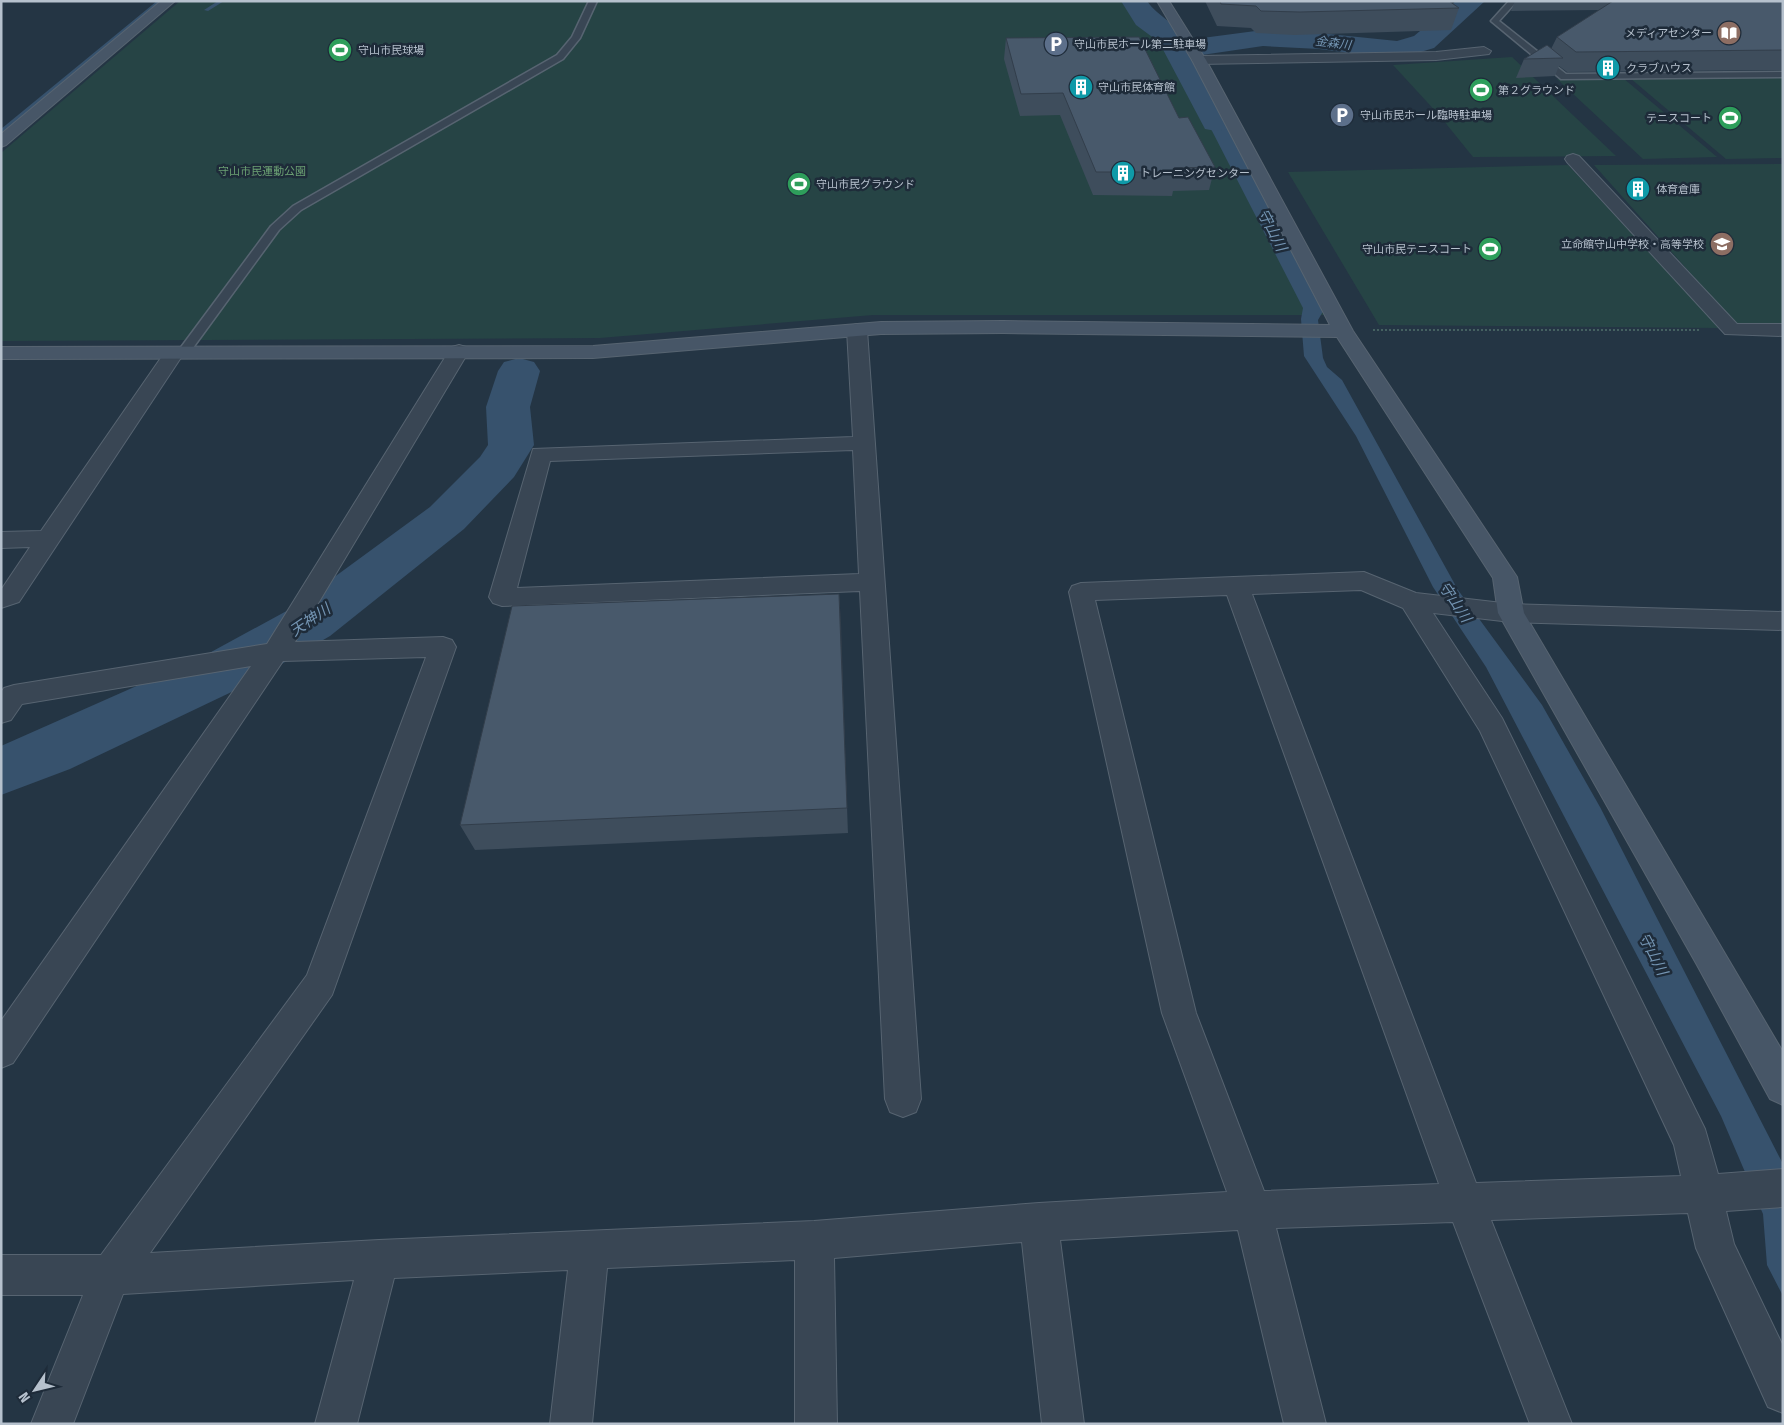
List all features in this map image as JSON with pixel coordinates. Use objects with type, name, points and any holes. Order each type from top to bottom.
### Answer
[{"type":"street","points":[[1,142],[169,1]]},
{"type":"street","points":[[1163,1],[1197,57],[1342,330],[1505,577],[1511,613],[1709,954],[1783,1087]]},
{"type":"street","points":[[1197,57],[1436,56],[1484,51]]},
{"type":"street","points":[[1573,159],[1732,330],[1783,330]]},
{"type":"street","points":[[1,354],[593,352],[857,330],[1003,327],[1342,330]]},
{"type":"street","points":[[857,330],[903,1099]]},
{"type":"street","points":[[1,1051],[275,652],[459,351]]},
{"type":"street","points":[[1,599],[10,596],[178,353]]},
{"type":"street","points":[[863,443],[541,454],[502,597],[871,582]]},
{"type":"street","points":[[1,540],[48,539]]},
{"type":"street","points":[[1305,1424],[1252,1210],[1179,1013],[1081,592],[1364,581],[1412,602],[1511,613],[1783,621]]},
{"type":"street","points":[[1236,586],[1464,1201],[1551,1424]]},
{"type":"street","points":[[1412,602],[1492,726],[1692,1142],[1715,1248],[1783,1392]]},
{"type":"street","points":[[1,712],[14,695],[275,652],[443,647],[320,984],[110,1275],[52,1424]]},
{"type":"street","points":[[1,1276],[110,1275],[379,1259],[814,1240],[1039,1222],[1252,1210],[1703,1194],[1783,1188]]},
{"type":"street","points":[[1039,1222],[1063,1424]]},
{"type":"street","points":[[814,1240],[816,1424]]},
{"type":"street","points":[[571,1424],[590,1249]]},
{"type":"street","points":[[336,1424],[379,1259]]},
{"type":"lane","points":[[178,353],[275,228],[297,208],[560,57],[576,38],[593,1]]},
{"type":"lane","points":[[1514,1],[1495,21],[1564,77],[1783,74]]},
{"type":"path","points":[[1342,330],[1732,330]]},
{"type":"green space","name":"守山市民運動公園","points":[[180,1],[1147,1],[1334,315],[873,315],[600,338],[1,341],[1,153]]},
{"type":"green space","name":"第２グラウンド","points":[[1512,57],[1616,156],[1473,157],[1439,115],[1393,65]]},
{"type":"green space","name":"テニスコート","points":[[1783,75],[1783,158],[1726,159],[1630,78]]},
{"type":"green space","points":[[1623,78],[1717,157],[1643,159],[1557,79]]},
{"type":"green space","points":[[1783,164],[1783,324],[1735,323],[1594,165]]},
{"type":"green space","name":"守山市民テニスコート","points":[[1568,165],[1720,328],[1379,325],[1288,172]]},
{"type":"water","points":[[1186,52],[1325,308],[1318,320],[1323,358],[1327,367],[1342,380],[1458,590],[1542,705],[1600,807],[1783,1164],[1783,1296],[1767,1265],[1763,1214],[1721,1116],[1486,667],[1433,587],[1356,436],[1304,356],[1301,319],[1303,308],[1172,53]]},
{"type":"building","points":[[1220,1],[1449,1],[1459,8],[1300,12],[1261,11],[1256,6],[1221,4]]},
{"type":"building","points":[[1613,1],[1783,1],[1783,50],[1576,52],[1557,37]]},
{"type":"building","points":[[1139,37],[1179,118],[1188,117],[1215,167],[1174,168],[1177,172],[1096,172],[1063,93],[1021,94],[1006,38]]},
{"type":"building","points":[[1547,45],[1563,58],[1524,59]]},
{"type":"building","points":[[839,594],[847,808],[460,825],[512,606]]},
{"type":"waterway","points":[[1,132],[160,1]]},
{"type":"waterway","points":[[206,10],[222,1]]},
{"type":"waterway","name":"守山川","points":[[1134,1],[1146,19],[1171,37],[1216,122]]},
{"type":"waterway","name":"金森川","points":[[1179,50],[1263,38],[1319,41],[1397,50],[1424,42],[1472,1]]},
{"type":"waterway","name":"天神川","points":[[1,771],[49,752],[222,672],[311,622],[447,518],[497,467],[511,445],[508,407],[519,371]]},
{"type":"place","name":"メディアセンター","points":[[1729,33]]},
{"type":"place","name":"守山市民ホール第二駐車場","points":[[1056,44]]},
{"type":"place","name":"守山市民球場","points":[[340,50]]},
{"type":"place","name":"クラブハウス","points":[[1608,68]]},
{"type":"place","name":"守山市民体育館","points":[[1081,87]]},
{"type":"place","name":"第２グラウンド","points":[[1481,90]]},
{"type":"place","name":"守山市民ホール臨時駐車場","points":[[1342,115]]},
{"type":"place","name":"テニスコート","points":[[1730,118]]},
{"type":"place","name":"トレーニングセンター","points":[[1123,173]]},
{"type":"place","name":"守山市民グラウンド","points":[[799,184]]},
{"type":"place","name":"体育倉庫","points":[[1638,189]]},
{"type":"place","name":"立命館守山中学校・高等学校","points":[[1722,244]]},
{"type":"place","name":"守山市民テニスコート","points":[[1490,249]]}]
